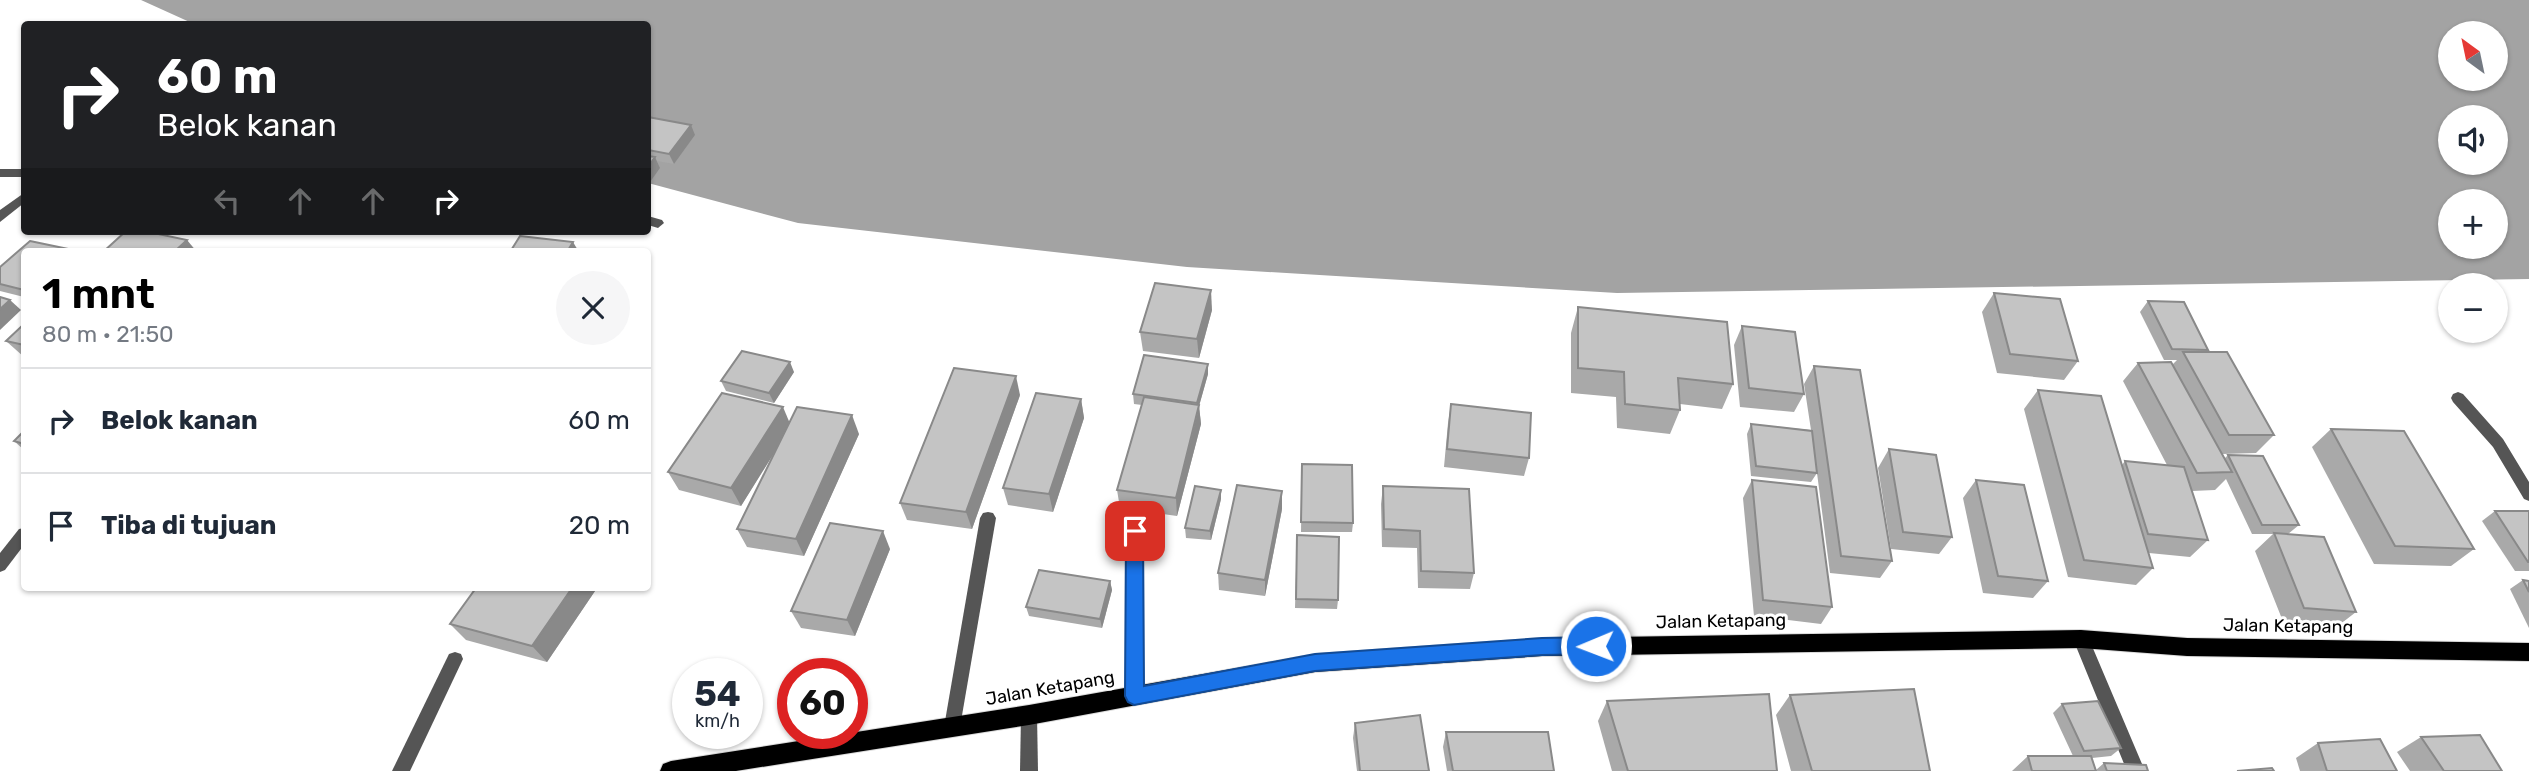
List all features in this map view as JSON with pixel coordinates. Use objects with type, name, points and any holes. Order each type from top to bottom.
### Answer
[{"type":"main road","name":"Jalan Ketapang","points":[[671,771],[1029,715],[1315,663],[1542,646],[2081,639],[2188,647],[2529,652]]},
{"type":"street","points":[[0,173],[21,173]]},
{"type":"street","points":[[0,217],[21,200]]},
{"type":"street","points":[[2458,398],[2498,443],[2529,495]]},
{"type":"street","points":[[952,727],[988,518]]},
{"type":"street","points":[[1134,696],[1135,531]]},
{"type":"street","points":[[0,565],[21,538]]},
{"type":"street","points":[[2081,639],[2136,771]]},
{"type":"street","points":[[401,771],[455,659]]},
{"type":"street","points":[[1029,715],[1029,771]]},
{"type":"shaded area","points":[[141,0],[2529,0],[2529,279],[2508,279],[2508,273],[2438,273],[2438,280],[1617,293],[1187,267],[798,223],[651,184],[651,21],[187,21]]},
{"type":"building","points":[[651,118],[691,125],[669,154],[651,151]]},
{"type":"building","points":[[122,235],[163,235],[187,240],[178,248],[107,248]]},
{"type":"building","points":[[520,236],[573,242],[569,248],[512,248]]},
{"type":"building","points":[[30,241],[63,248],[22,248]]},
{"type":"building","points":[[21,249],[21,289],[0,284],[0,267]]},
{"type":"building","points":[[1155,283],[1211,290],[1197,339],[1140,332]]},
{"type":"building","points":[[1994,293],[2060,299],[2078,361],[2010,354]]},
{"type":"building","points":[[0,297],[10,300],[0,309]]},
{"type":"building","points":[[2148,301],[2184,302],[2208,350],[2172,349]]},
{"type":"building","points":[[1578,307],[1727,322],[1733,384],[1678,378],[1680,410],[1625,404],[1624,372],[1578,368]]},
{"type":"building","points":[[1742,326],[1795,332],[1804,394],[1749,388]]},
{"type":"building","points":[[21,327],[21,344],[6,341]]},
{"type":"building","points":[[742,351],[790,362],[769,393],[721,381]]},
{"type":"building","points":[[2183,352],[2227,352],[2274,435],[2229,435]]},
{"type":"building","points":[[1144,355],[1208,364],[1197,403],[1133,394]]},
{"type":"building","points":[[2171,362],[2232,472],[2197,473],[2138,363]]},
{"type":"building","points":[[1814,366],[1860,370],[1892,561],[1841,556]]},
{"type":"building","points":[[954,368],[1016,376],[966,512],[900,503]]},
{"type":"building","points":[[2038,390],[2101,396],[2153,568],[2084,560]]},
{"type":"building","points":[[722,393],[783,407],[731,488],[668,472]]},
{"type":"building","points":[[1036,393],[1081,399],[1049,494],[1003,488]]},
{"type":"building","points":[[1144,397],[1199,405],[1176,498],[1117,490]]},
{"type":"building","points":[[1451,404],[1531,413],[1529,458],[1447,449]]},
{"type":"building","points":[[797,407],[852,415],[796,539],[737,529]]},
{"type":"building","points":[[1751,424],[1812,431],[1817,473],[1756,466]]},
{"type":"building","points":[[2331,429],[2404,431],[2474,549],[2395,546]]},
{"type":"building","points":[[21,434],[21,443],[14,441]]},
{"type":"building","points":[[1889,449],[1936,455],[1952,537],[1903,532]]},
{"type":"building","points":[[2228,455],[2263,456],[2299,525],[2262,525]]},
{"type":"building","points":[[2125,461],[2184,467],[2208,540],[2148,534]]},
{"type":"building","points":[[1302,464],[1352,465],[1353,523],[1301,522]]},
{"type":"building","points":[[1752,480],[1816,487],[1832,607],[1763,600]]},
{"type":"building","points":[[1976,480],[2024,485],[2048,581],[1998,576]]},
{"type":"building","points":[[1237,485],[1282,491],[1265,580],[1218,573]]},
{"type":"building","points":[[1195,486],[1221,490],[1210,531],[1185,528]]},
{"type":"building","points":[[1383,486],[1469,489],[1474,573],[1421,571],[1420,531],[1384,529]]},
{"type":"building","points":[[2495,511],[2529,511],[2529,562],[2528,562]]},
{"type":"building","points":[[830,523],[883,531],[847,620],[791,611]]},
{"type":"building","points":[[2274,533],[2324,537],[2356,612],[2304,608]]},
{"type":"building","points":[[1297,535],[1339,537],[1338,600],[1296,599]]},
{"type":"building","points":[[1039,570],[1110,581],[1100,619],[1026,607]]},
{"type":"building","points":[[2523,580],[2529,581],[2529,592]]},
{"type":"building","points":[[474,591],[570,591],[532,646],[450,624]]},
{"type":"building","points":[[1914,689],[1930,771],[1812,771],[1790,695]]},
{"type":"building","points":[[1769,694],[1777,771],[1628,771],[1607,701]]},
{"type":"building","points":[[2098,701],[2121,748],[2084,751],[2062,704]]},
{"type":"building","points":[[1420,715],[1429,771],[1360,771],[1355,723]]},
{"type":"building","points":[[1446,732],[1548,732],[1554,771],[1453,771]]},
{"type":"building","points":[[2480,735],[2502,771],[2444,771],[2421,737]]},
{"type":"building","points":[[2380,739],[2397,771],[2327,771],[2318,743]]},
{"type":"building","points":[[2028,756],[2091,756],[2096,771],[2032,771]]},
{"type":"building","points":[[2104,763],[2146,765],[2148,771],[2107,771]]},
{"type":"building","points":[[2272,768],[2274,771],[2237,771]]},
{"type":"route","points":[[1135,531],[1134,696],[1315,663],[1542,646],[1596,646]]}]
